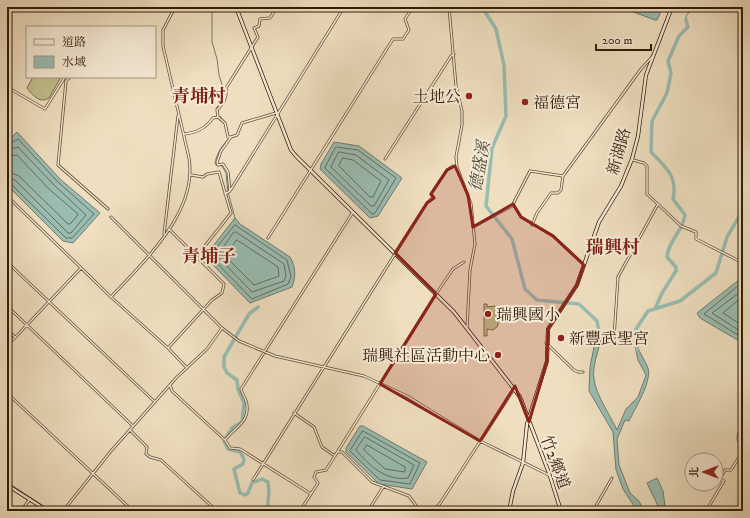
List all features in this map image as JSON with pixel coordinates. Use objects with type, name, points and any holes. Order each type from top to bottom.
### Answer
[{"type":"street","points":[[111,296],[149,256],[169,229],[184,202],[191,174],[184,134],[163,46],[163,30],[175,7]]},
{"type":"street","name":"竹2鄉道","points":[[236,7],[291,150],[436,294],[467,328],[514,388],[520,397],[549,473],[561,511]]},
{"type":"street","points":[[277,7],[270,18],[260,19],[259,26],[254,28],[258,37],[226,88],[227,96],[224,103],[217,110],[218,117],[225,123],[228,137],[236,137],[242,123],[277,113]]},
{"type":"street","points":[[226,193],[230,191],[344,7]]},
{"type":"street","points":[[268,238],[392,39],[403,39],[409,30],[405,20],[413,7]]},
{"type":"street","points":[[449,7],[456,86],[462,111],[462,125],[456,157],[457,167],[468,195],[475,244],[470,270],[467,328]]},
{"type":"street","name":"新湖路","points":[[546,343],[548,329],[580,278],[599,222],[621,186],[632,160],[638,136],[643,90],[653,55],[672,7]]},
{"type":"street","points":[[385,159],[451,56],[454,54]]},
{"type":"street","points":[[532,225],[537,213],[551,193],[558,193],[561,190],[563,176],[641,69],[653,55]]},
{"type":"street","points":[[7,87],[45,109],[64,78]]},
{"type":"street","points":[[69,78],[66,81],[58,165],[108,210]]},
{"type":"street","points":[[164,236],[178,116]]},
{"type":"street","points":[[184,134],[196,132],[210,124],[213,118],[218,117]]},
{"type":"street","points":[[230,191],[227,170],[223,164],[218,164],[217,160],[231,137]]},
{"type":"street","points":[[632,160],[644,163],[647,166],[647,194],[681,226],[696,232],[696,239],[729,257],[740,262],[743,258]]},
{"type":"street","points":[[253,480],[395,253],[427,203],[433,197],[431,194],[447,170],[453,166],[457,167]]},
{"type":"street","points":[[191,174],[204,177],[207,174],[219,172],[231,215],[197,256]]},
{"type":"street","points":[[473,227],[513,204],[530,172],[563,176]]},
{"type":"street","points":[[8,198],[168,348],[187,368]]},
{"type":"street","points":[[513,204],[519,215],[532,225],[552,236],[584,265]]},
{"type":"street","points":[[614,338],[618,277],[658,204]]},
{"type":"street","points":[[225,440],[232,430],[239,427],[244,422],[247,404],[241,389],[353,212]]},
{"type":"street","points":[[111,217],[222,328],[239,341],[279,357],[361,375],[406,396],[480,441],[548,475]]},
{"type":"street","points":[[168,348],[204,309],[222,293],[224,282],[169,229]]},
{"type":"street","points":[[7,262],[50,301],[155,402]]},
{"type":"street","points":[[300,511],[318,483],[314,477],[316,472],[325,471],[436,294],[453,269],[464,262]]},
{"type":"street","points":[[7,346],[81,268]]},
{"type":"street","points":[[7,306],[133,426]]},
{"type":"street","points":[[63,511],[133,426],[170,385],[207,350],[222,328]]},
{"type":"street","points":[[7,330],[15,337]]},
{"type":"street","points":[[546,343],[574,370],[583,372]]},
{"type":"street","points":[[509,511],[513,491],[523,463],[529,422],[547,361],[546,343]]},
{"type":"street","points":[[170,385],[172,391],[223,438],[230,448],[240,449],[311,494]]},
{"type":"street","points":[[434,511],[442,502],[514,388]]},
{"type":"street","points":[[7,393],[133,511]]},
{"type":"street","points":[[294,414],[314,427],[322,447],[335,456]]},
{"type":"street","points":[[743,426],[738,433],[738,441],[743,446]]},
{"type":"street","points":[[130,430],[147,447],[146,454],[150,457],[161,460],[217,511]]},
{"type":"street","points":[[706,511],[724,481],[720,479],[725,470],[731,470],[743,450]]},
{"type":"street","points":[[338,452],[342,452],[372,482],[409,496],[420,511]]},
{"type":"street","points":[[593,511],[612,478]]},
{"type":"street","points":[[7,485],[48,511]]},
{"type":"street","points":[[368,511],[384,487]]},
{"type":"street","points":[[21,511],[30,499]]},
{"type":"street","points":[[733,511],[743,506]]},
{"type":"highlighted area","points":[[455,166],[468,195],[473,227],[513,204],[521,217],[553,236],[584,265],[577,285],[548,329],[547,361],[529,422],[515,386],[480,441],[380,384],[436,294],[395,253],[427,203],[434,198],[431,194],[447,170]]},
{"type":"green space","points":[[32,78],[60,78],[49,98],[45,100],[36,98],[27,88]]},
{"type":"green space","points":[[484,304],[487,304],[487,307],[495,306],[498,310],[498,326],[493,330],[487,329],[487,336],[484,336]]},
{"type":"water","points":[[620,7],[663,7],[657,20],[655,20]]},
{"type":"water","points":[[17,132],[60,179],[100,213],[73,243],[63,241],[7,185],[7,142]]},
{"type":"water","points":[[334,142],[359,146],[402,178],[378,216],[370,218],[320,169],[321,164]]},
{"type":"water","points":[[235,218],[240,224],[290,257],[295,272],[292,287],[250,303],[207,259],[206,255]]},
{"type":"water","points":[[740,279],[743,282],[743,341],[741,342],[700,318],[697,313]]},
{"type":"water","points":[[600,334],[601,340],[594,374],[595,385],[600,398],[617,430],[626,409],[638,397],[646,375],[638,360],[635,346],[637,346],[648,368],[648,380],[642,395],[629,421],[625,420],[617,439],[619,465],[630,493],[639,501],[644,511],[636,509],[623,489],[616,470],[613,432],[589,391],[590,367],[594,347]]},
{"type":"water","points":[[360,426],[363,426],[427,462],[412,489],[379,484],[346,452],[346,448]]},
{"type":"water","points":[[657,478],[663,491],[665,506],[658,506],[647,483]]},
{"type":"waterway","points":[[212,7],[212,42],[217,59],[219,75],[225,94]]},
{"type":"waterway","name":"德盛溪","points":[[482,7],[496,29],[504,65],[506,116],[492,148],[486,206],[512,239],[525,289],[537,300],[579,304],[597,321],[600,338]]},
{"type":"waterway","points":[[686,20],[686,16],[693,7]]},
{"type":"waterway","points":[[655,309],[662,293],[676,271],[676,267],[667,257],[670,246],[684,221],[685,215],[673,199],[674,184],[670,173],[651,152],[652,121],[667,93],[671,73],[668,61],[679,36],[688,27],[686,20]]},
{"type":"waterway","points":[[216,108],[222,102]]},
{"type":"waterway","points":[[218,166],[215,164],[218,153],[229,138],[227,127],[220,116]]},
{"type":"waterway","points":[[221,165],[226,173],[228,192],[235,218]]},
{"type":"waterway","points":[[637,350],[636,329],[648,311],[680,301],[716,273],[727,237],[743,210]]},
{"type":"waterway","points":[[258,307],[249,314],[224,357],[224,367],[227,373],[237,380],[238,389],[244,403],[242,422],[232,428],[224,441],[228,449],[240,452],[244,459],[243,464],[234,469],[240,493],[245,495],[248,493],[252,483],[262,479],[268,482],[269,493],[267,511]]},
{"type":"waterway","points":[[7,482],[51,511]]},
{"type":"place","name":"土地公","points":[[469,96]]},
{"type":"place","name":"福德宮","points":[[525,102]]},
{"type":"place","name":"瑞興國小","points":[[488,314]]},
{"type":"place","name":"新豐武聖宮","points":[[561,338]]},
{"type":"place","name":"瑞興社區活動中心","points":[[498,355]]},
{"type":"district","name":"青埔村","points":[[199,96]]},
{"type":"district","name":"瑞興村","points":[[613,247]]},
{"type":"district","name":"青埔子","points":[[209,256]]}]
